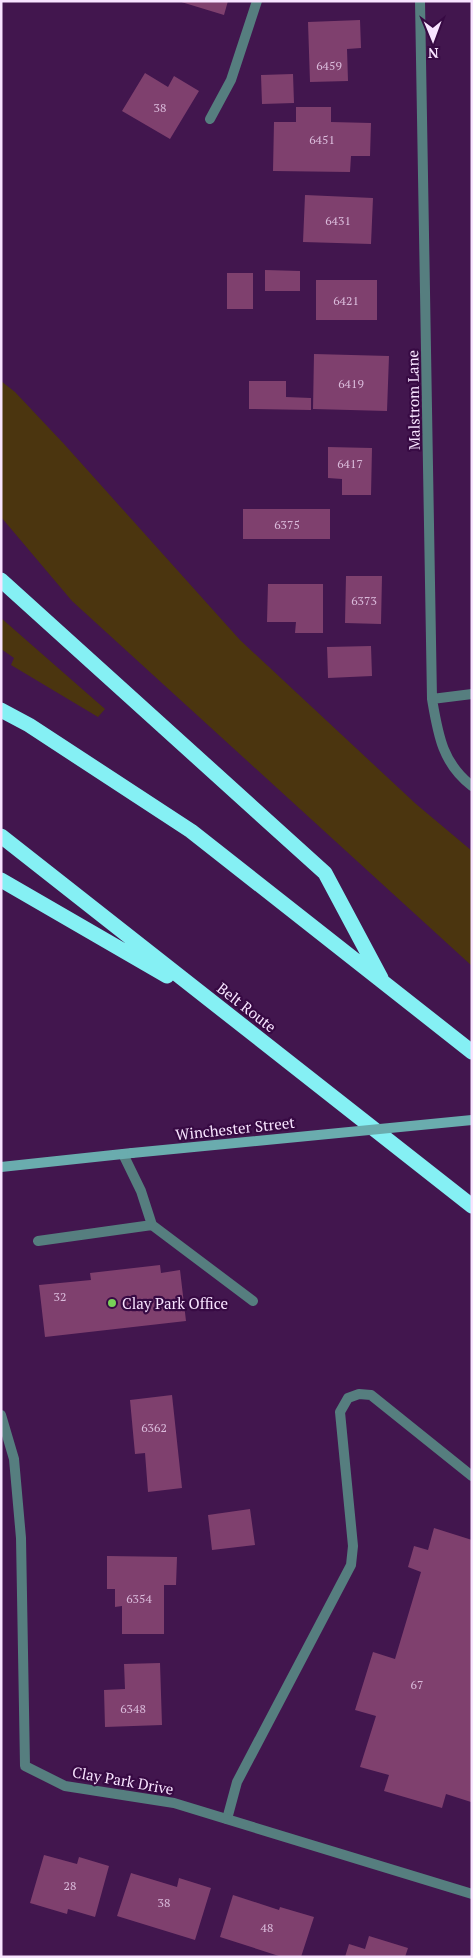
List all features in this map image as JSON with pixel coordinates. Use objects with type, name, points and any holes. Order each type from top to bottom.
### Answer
[{"type":"highway","points":[[1,580],[324,873],[384,984]]},
{"type":"highway","points":[[1,710],[29,725],[191,831],[472,1052]]},
{"type":"highway","name":"Belt Route","points":[[1,836],[472,1206]]},
{"type":"highway","points":[[1,880],[216,1005]]},
{"type":"main road","name":"Winchester Street","points":[[1,1167],[472,1120]]},
{"type":"street","points":[[210,119],[231,80],[257,1]]},
{"type":"street","name":"Malstrom Lane","points":[[420,1],[432,699],[437,728],[446,757],[460,777],[472,786]]},
{"type":"street","points":[[432,699],[472,694]]},
{"type":"street","points":[[128,1153],[152,1225],[253,1300]]},
{"type":"street","points":[[38,1241],[152,1225]]},
{"type":"street","points":[[227,1819],[237,1782],[351,1564],[353,1546],[340,1412],[348,1398],[359,1394],[371,1395],[472,1476]]},
{"type":"street","name":"Clay Park Drive","points":[[1,1414],[14,1459],[21,1538],[24,1766],[65,1786],[174,1804],[472,1894]]},
{"type":"shaded area","points":[[1,381],[15,392],[64,444],[240,640],[416,804],[472,851],[472,966],[72,601],[1,517]]},
{"type":"shaded area","points":[[1,618],[105,709],[98,717],[11,665],[14,658],[1,649]]},
{"type":"building","points":[[178,1],[228,1],[224,15]]},
{"type":"building","points":[[360,20],[361,48],[347,49],[348,81],[310,82],[308,22]]},
{"type":"building","points":[[145,73],[168,87],[174,76],[199,91],[170,139],[122,111]]},
{"type":"building","points":[[293,74],[294,103],[262,104],[261,75]]},
{"type":"building","points":[[296,107],[331,107],[331,122],[371,123],[370,156],[351,156],[350,172],[273,171],[274,122],[296,122]]},
{"type":"building","points":[[305,195],[373,198],[371,244],[303,242]]},
{"type":"building","points":[[265,270],[300,271],[300,291],[265,291]]},
{"type":"building","points":[[227,273],[253,273],[253,309],[227,309]]},
{"type":"building","points":[[316,280],[377,280],[377,320],[316,320]]},
{"type":"building","points":[[314,354],[389,356],[387,411],[313,409]]},
{"type":"building","points":[[249,381],[286,381],[286,397],[311,398],[311,410],[249,409]]},
{"type":"building","points":[[328,447],[372,448],[371,495],[342,495],[342,479],[328,478]]},
{"type":"building","points":[[243,509],[330,509],[330,539],[243,539]]},
{"type":"building","points":[[346,576],[382,576],[381,624],[345,623]]},
{"type":"building","points":[[268,584],[323,584],[323,633],[295,633],[296,622],[267,622]]},
{"type":"building","points":[[371,646],[372,676],[328,678],[327,647]]},
{"type":"building","name":"Clay Park Office","points":[[160,1265],[161,1273],[180,1270],[186,1321],[45,1337],[39,1285],[91,1280],[90,1273]]},
{"type":"building","points":[[172,1395],[182,1488],[148,1492],[145,1453],[135,1454],[130,1400]]},
{"type":"building","points":[[250,1509],[255,1545],[212,1550],[208,1515]]},
{"type":"building","points":[[434,1528],[472,1540],[472,1799],[471,1802],[446,1794],[442,1808],[384,1791],[389,1775],[360,1767],[376,1716],[355,1710],[373,1652],[395,1659],[421,1572],[408,1567],[414,1546],[428,1550]]},
{"type":"building","points":[[107,1556],[177,1557],[176,1585],[164,1585],[164,1634],[122,1634],[122,1606],[115,1607],[115,1589],[107,1589]]},
{"type":"building","points":[[160,1663],[162,1725],[105,1727],[104,1690],[125,1689],[124,1664]]},
{"type":"building","points":[[44,1855],[77,1864],[79,1857],[109,1866],[95,1917],[68,1909],[67,1914],[30,1903]]},
{"type":"building","points":[[131,1873],[177,1887],[179,1878],[211,1888],[195,1940],[117,1916]]},
{"type":"building","points":[[233,1895],[279,1910],[280,1907],[314,1917],[301,1957],[282,1957],[220,1937]]},
{"type":"building","points":[[369,1936],[408,1948],[405,1957],[345,1957],[349,1944],[365,1949]]},
{"type":"place","name":"Clay Park Office","points":[[112,1303]]}]
